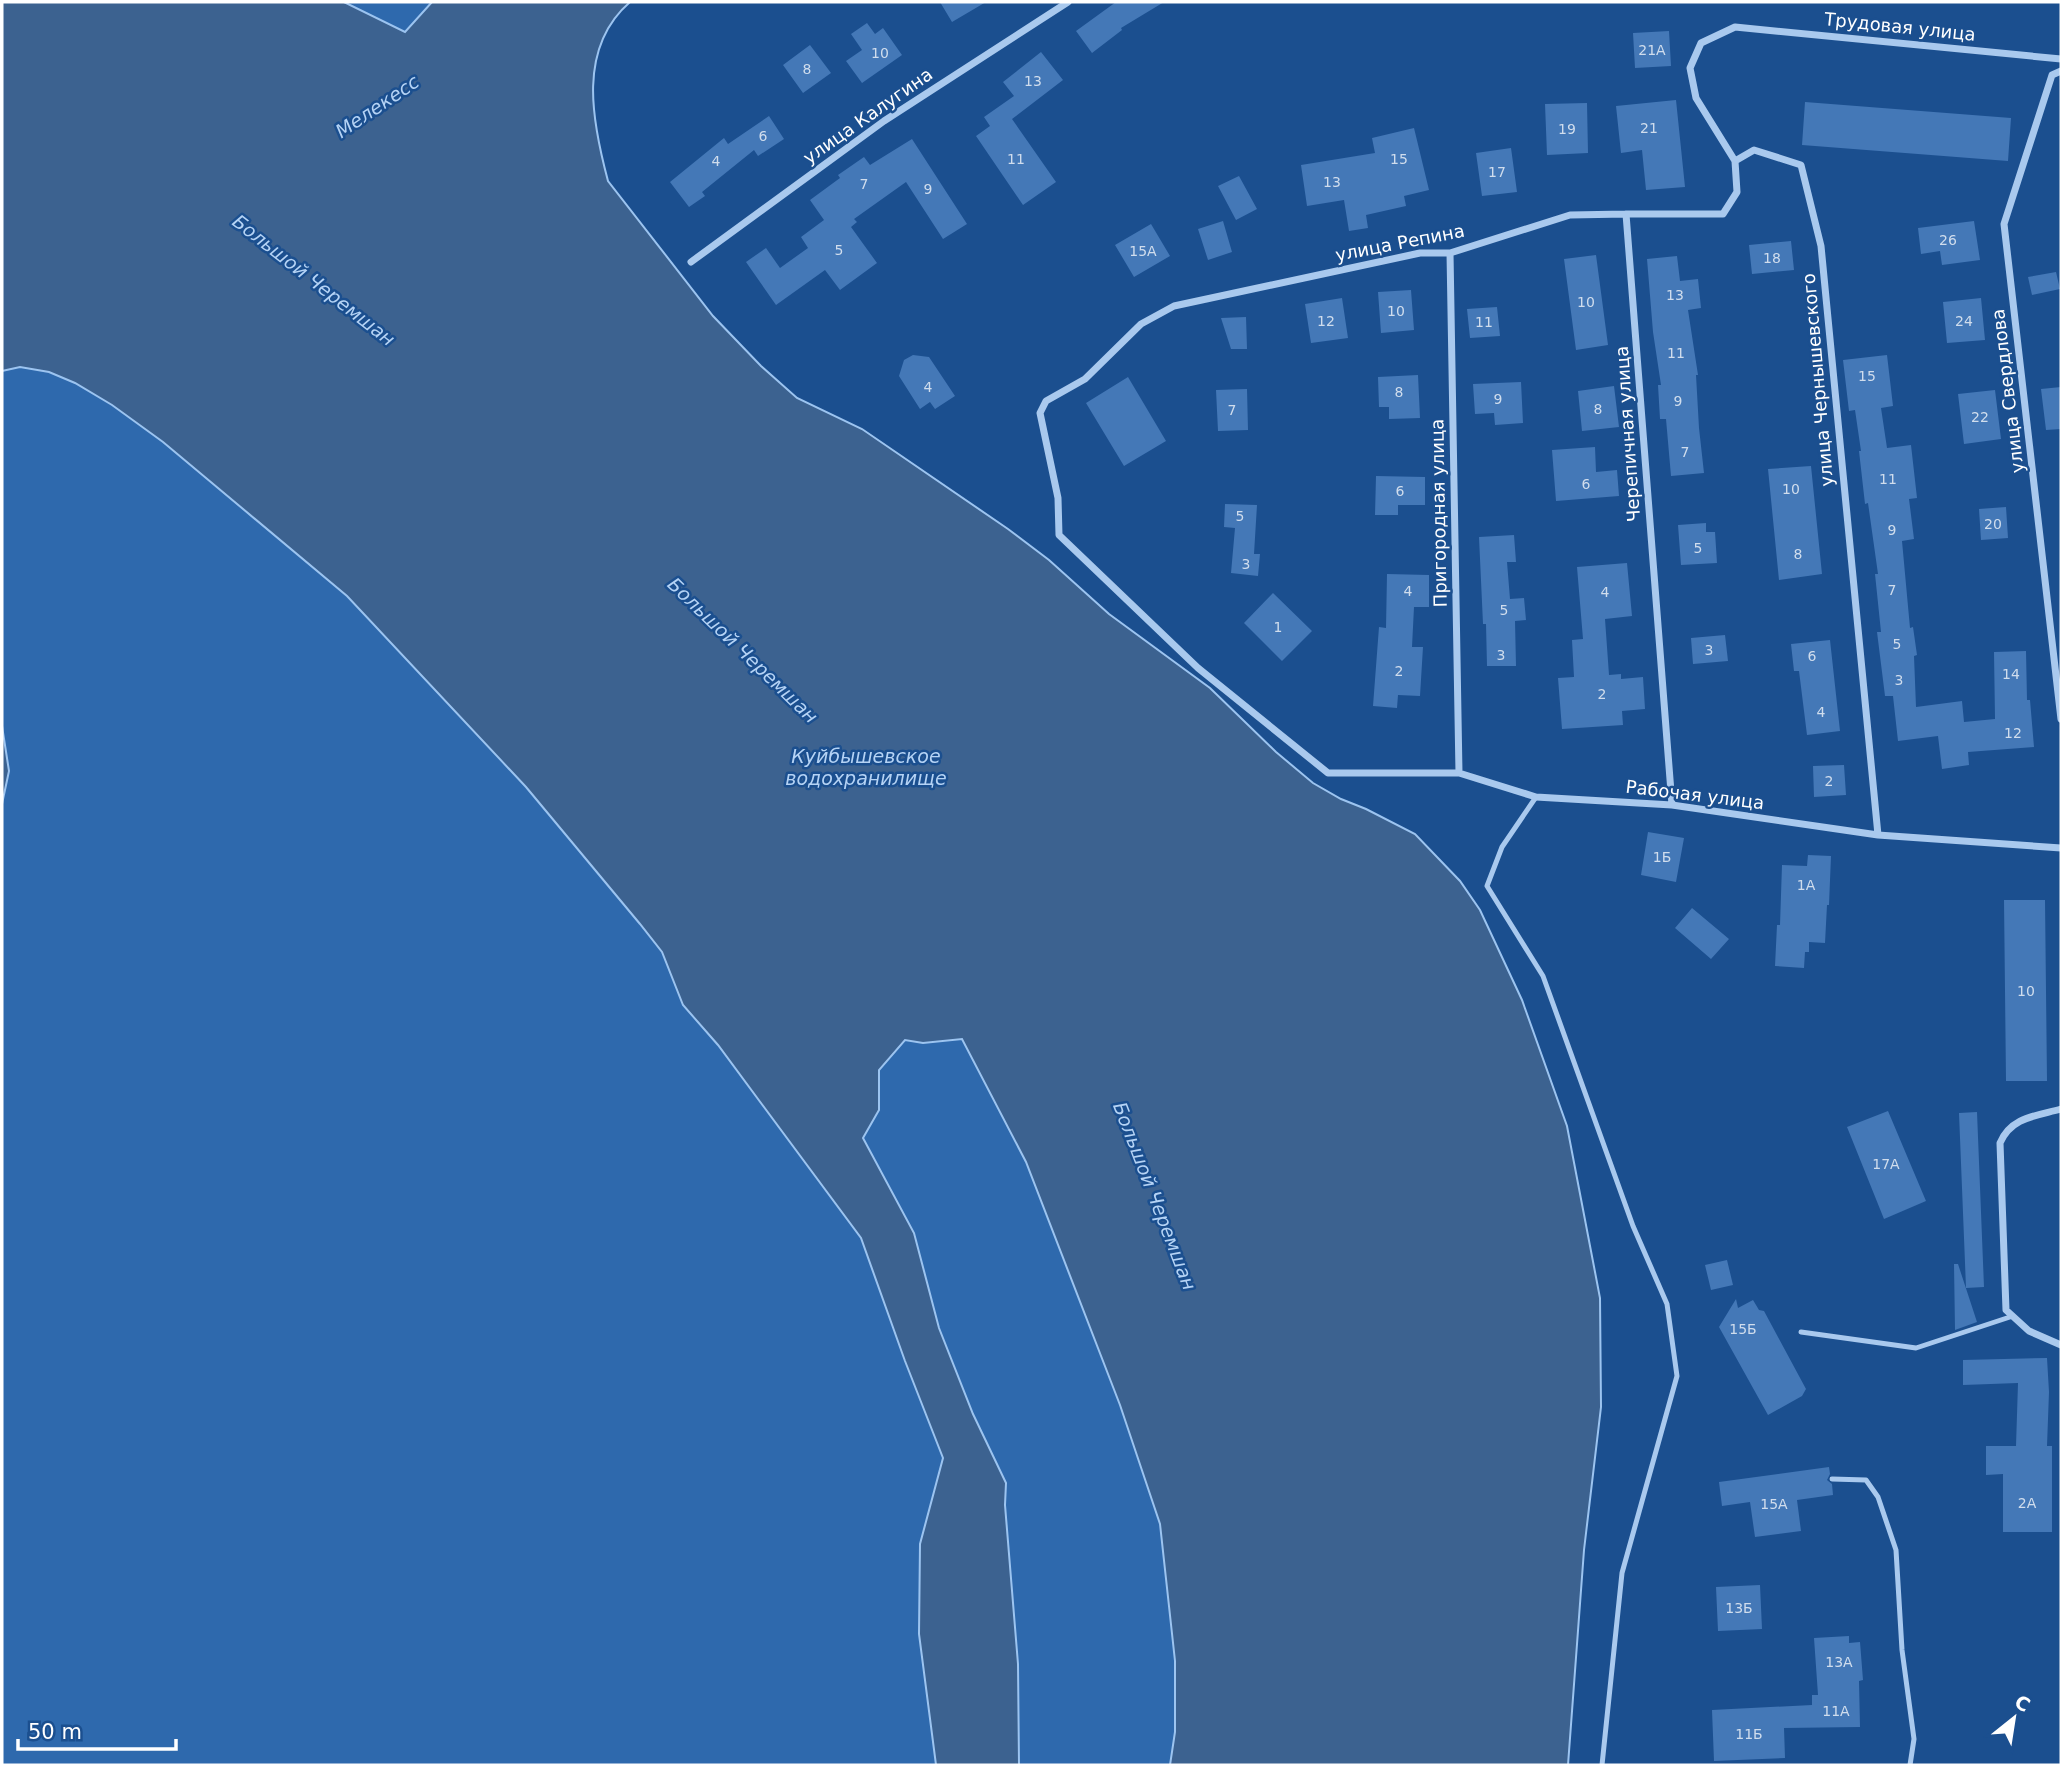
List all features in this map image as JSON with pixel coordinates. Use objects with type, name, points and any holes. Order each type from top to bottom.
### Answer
[{"type":"street","name":"улица Калугина","points":[[691,262],[884,121],[1068,2]]},
{"type":"street","name":"Трудовая улица","points":[[1735,161],[1696,98],[1690,68],[1701,43],[1735,27],[2061,59]]},
{"type":"street","name":"улица Свердлова","points":[[2061,71],[2052,75],[2004,224],[2061,719]]},
{"type":"street","name":"улица Чернышевского","points":[[1735,161],[1754,150],[1801,165],[1821,246],[1878,835]]},
{"type":"street","points":[[1626,214],[1723,214],[1737,192],[1735,161]]},
{"type":"street","name":"улица Репина","points":[[1328,773],[1198,668],[1059,535],[1058,498],[1040,413],[1046,401],[1085,379],[1141,324],[1174,306],[1420,253],[1450,253],[1570,215],[1626,214]]},
{"type":"street","name":"Черепичная улица","points":[[1626,214],[1672,805]]},
{"type":"street","name":"Пригородная улица","points":[[1450,253],[1459,774]]},
{"type":"street","name":"Рабочая улица","points":[[1328,773],[1459,774],[1536,797],[1672,805],[1878,835],[2061,848]]},
{"type":"street","points":[[2061,1109],[2020,1120],[2006,1130],[2000,1143],[2006,1310],[2029,1331],[2061,1345]]},
{"type":"lane","points":[[1536,797],[1502,847],[1487,886],[1543,976],[1633,1226],[1667,1304],[1677,1376],[1622,1573],[1602,1765]]},
{"type":"lane","points":[[1801,1332],[1916,1348],[2013,1316]]},
{"type":"lane","points":[[1832,1479],[1866,1480],[1878,1497],[1896,1550],[1902,1650],[1913,1739],[1910,1765]]},
{"type":"shaded area","points":[[344,2],[432,2],[405,32]]},
{"type":"shaded area","points":[[20,367],[49,372],[75,383],[112,405],[163,442],[347,596],[526,787],[640,924],[662,952],[683,1005],[718,1045],[861,1238],[943,1458],[920,1544],[919,1634],[936,1765],[2,1765],[2,371]]},
{"type":"shaded area","points":[[963,1039],[1026,1162],[1120,1405],[1160,1524],[1175,1661],[1175,1732],[1170,1765],[1019,1765],[1018,1664],[1005,1505],[1006,1483],[973,1414],[939,1328],[914,1233],[863,1138],[879,1110],[879,1070],[905,1040],[923,1043]]},
{"type":"water","name":"Куйбышевское водохранилище","points":[[2,2],[344,2],[405,32],[432,2],[630,2],[613,20],[602,41],[593,86],[597,134],[608,181],[713,316],[761,366],[797,398],[862,429],[1008,529],[1049,560],[1109,614],[1210,688],[1276,752],[1313,783],[1415,834],[1460,881],[1480,910],[1522,1000],[1567,1126],[1600,1298],[1601,1407],[1584,1550],[1568,1765],[1170,1765],[1175,1732],[1175,1661],[1160,1524],[1120,1405],[1026,1162],[962,1039],[923,1043],[905,1040],[879,1070],[879,1110],[863,1138],[914,1233],[939,1328],[973,1414],[1006,1483],[1005,1505],[1018,1664],[1019,1765],[936,1765],[919,1634],[920,1544],[943,1458],[861,1238],[718,1045],[683,1005],[662,952],[640,924],[526,787],[347,596],[163,442],[112,405],[75,383],[49,372],[20,367],[2,371]]},
{"type":"water","points":[[2,726],[9,771],[2,804]]},
{"type":"building","points":[[940,2],[986,2],[952,22]]},
{"type":"building","points":[[1116,2],[1164,2],[1121,28],[1122,30],[1092,53],[1076,31]]},
{"type":"building","points":[[867,23],[875,34],[883,28],[902,55],[862,83],[846,61],[862,50],[851,34]]},
{"type":"building","points":[[1669,31],[1671,66],[1635,68],[1633,33]]},
{"type":"building","points":[[810,45],[831,73],[803,93],[783,65]]},
{"type":"building","points":[[1041,52],[1063,80],[1012,119],[1056,182],[1023,205],[976,136],[990,126],[984,117],[1014,96],[1003,82]]},
{"type":"building","points":[[1676,100],[1685,187],[1646,190],[1642,150],[1621,153],[1616,106]]},
{"type":"building","points":[[1805,102],[2011,118],[2008,161],[1802,145]]},
{"type":"building","points":[[1587,103],[1588,153],[1547,155],[1545,104]]},
{"type":"building","points":[[769,116],[784,139],[758,156],[754,150],[702,192],[705,196],[689,207],[670,182],[724,138],[728,144]]},
{"type":"building","points":[[1414,128],[1429,190],[1404,196],[1406,206],[1366,215],[1368,228],[1349,231],[1344,200],[1307,206],[1301,165],[1375,153],[1372,138]]},
{"type":"building","points":[[912,139],[967,224],[943,239],[906,182],[854,219],[857,222],[851,227],[877,263],[840,290],[825,270],[776,305],[746,262],[766,248],[780,268],[808,248],[801,237],[824,220],[810,200],[840,178],[838,175],[864,157],[870,165]]},
{"type":"building","points":[[1511,148],[1517,192],[1482,196],[1476,153]]},
{"type":"building","points":[[1239,176],[1257,209],[1236,220],[1218,186]]},
{"type":"building","points":[[1223,221],[1232,252],[1208,260],[1198,229]]},
{"type":"building","points":[[1974,221],[1980,260],[1942,265],[1940,251],[1921,254],[1918,228]]},
{"type":"building","points":[[1151,224],[1170,256],[1134,277],[1115,245]]},
{"type":"building","points":[[1791,241],[1794,270],[1752,274],[1749,245]]},
{"type":"building","points":[[1596,255],[1608,345],[1576,350],[1564,259]]},
{"type":"building","points":[[1677,256],[1680,281],[1698,279],[1701,308],[1688,310],[1698,375],[1699,428],[1704,473],[1671,476],[1666,419],[1660,419],[1658,385],[1661,385],[1647,259]]},
{"type":"building","points":[[2056,272],[2060,289],[2032,295],[2028,277]]},
{"type":"building","points":[[1411,290],[1414,330],[1381,333],[1378,292]]},
{"type":"building","points":[[1342,298],[1348,338],[1311,343],[1305,304]]},
{"type":"building","points":[[1981,298],[1985,340],[1947,343],[1943,302]]},
{"type":"building","points":[[1497,307],[1500,336],[1470,338],[1467,309]]},
{"type":"building","points":[[1246,317],[1247,349],[1231,349],[1221,318]]},
{"type":"building","points":[[913,355],[929,357],[955,396],[935,409],[930,402],[920,409],[899,376],[904,360]]},
{"type":"building","points":[[1887,355],[1893,406],[1881,408],[1887,448],[1911,445],[1917,498],[1909,499],[1914,539],[1902,541],[1910,628],[1913,627],[1917,655],[1914,656],[1916,707],[1962,701],[1964,722],[1995,719],[1994,652],[2026,651],[2027,700],[2030,700],[2034,747],[1968,752],[1969,765],[1942,769],[1938,736],[1898,741],[1893,696],[1885,696],[1877,632],[1881,632],[1875,574],[1878,574],[1868,503],[1865,504],[1855,410],[1849,411],[1843,360]]},
{"type":"building","points":[[1418,375],[1420,418],[1389,419],[1389,407],[1379,407],[1378,377]]},
{"type":"building","points":[[1128,377],[1166,441],[1124,466],[1086,403]]},
{"type":"building","points":[[1521,382],[1523,423],[1495,425],[1494,413],[1475,414],[1473,384]]},
{"type":"building","points":[[1614,386],[1619,427],[1582,431],[1578,391]]},
{"type":"building","points":[[2061,387],[2061,429],[2046,430],[2041,389]]},
{"type":"building","points":[[1247,389],[1248,430],[1218,431],[1216,390]]},
{"type":"building","points":[[1995,390],[2001,439],[1964,444],[1958,394]]},
{"type":"building","points":[[1595,447],[1596,472],[1617,470],[1619,496],[1556,501],[1552,450]]},
{"type":"building","points":[[1811,466],[1822,574],[1779,580],[1768,469]]},
{"type":"building","points":[[1376,476],[1425,477],[1425,505],[1398,505],[1398,515],[1375,515]]},
{"type":"building","points":[[1225,504],[1257,505],[1254,554],[1260,554],[1258,576],[1231,573],[1235,528],[1224,527]]},
{"type":"building","points":[[2006,507],[2008,538],[1981,540],[1979,509]]},
{"type":"building","points":[[1706,523],[1706,532],[1715,532],[1717,563],[1681,565],[1678,525]]},
{"type":"building","points":[[1514,535],[1516,562],[1507,562],[1510,599],[1524,598],[1526,620],[1515,621],[1516,666],[1487,666],[1479,537]]},
{"type":"building","points":[[1627,563],[1632,616],[1605,619],[1609,675],[1621,674],[1621,679],[1643,677],[1645,709],[1622,711],[1623,725],[1562,729],[1558,678],[1574,677],[1572,640],[1583,639],[1577,567]]},
{"type":"building","points":[[1387,574],[1429,575],[1429,607],[1414,607],[1412,647],[1423,647],[1420,696],[1398,695],[1397,708],[1373,706],[1379,627],[1386,628]]},
{"type":"building","points":[[1273,593],[1312,631],[1282,661],[1244,623]]},
{"type":"building","points":[[1725,635],[1728,661],[1693,664],[1691,638]]},
{"type":"building","points":[[1830,640],[1840,731],[1807,735],[1799,671],[1794,671],[1791,644]]},
{"type":"building","points":[[1844,765],[1846,795],[1814,797],[1813,766]]},
{"type":"building","points":[[1648,832],[1684,838],[1676,882],[1641,875]]},
{"type":"building","points":[[1808,855],[1831,856],[1825,943],[1809,942],[1804,968],[1775,966],[1777,925],[1780,925],[1782,865],[1807,866]]},
{"type":"building","points":[[2004,900],[2045,900],[2047,1081],[2006,1081]]},
{"type":"building","points":[[1692,908],[1729,939],[1711,959],[1675,928]]},
{"type":"building","points":[[1888,1111],[1926,1201],[1884,1219],[1847,1127]]},
{"type":"building","points":[[1977,1112],[1984,1287],[1966,1288],[1959,1113]]},
{"type":"building","points":[[1727,1260],[1733,1285],[1711,1290],[1705,1265]]},
{"type":"building","points":[[1954,1264],[1958,1264],[1977,1322],[1955,1330]]},
{"type":"building","points":[[1736,1299],[1738,1308],[1753,1300],[1759,1310],[1764,1311],[1806,1389],[1802,1396],[1768,1415],[1719,1327]]},
{"type":"building","points":[[2047,1358],[2047,1446],[2052,1446],[2052,1532],[2003,1532],[2003,1474],[1986,1475],[1986,1446],[2016,1446],[2018,1383],[1963,1385],[1963,1360]]},
{"type":"building","points":[[1829,1467],[1827,1480],[1832,1484],[1833,1495],[1797,1500],[1801,1531],[1755,1537],[1750,1502],[1722,1506],[1719,1482]]},
{"type":"building","points":[[1760,1585],[1762,1629],[1718,1631],[1716,1587]]},
{"type":"building","points":[[1849,1636],[1849,1643],[1860,1642],[1863,1680],[1859,1681],[1860,1727],[1784,1728],[1785,1758],[1714,1761],[1712,1710],[1812,1705],[1812,1695],[1818,1695],[1814,1638]]},
{"type":"water label","name":"Мелекесс","points":[[377,106]]},
{"type":"water label","name":"Большой Черемшан","points":[[314,280]]},
{"type":"water label","name":"Большой Черемшан","points":[[743,650]]},
{"type":"water label","name":"Большой Черемшан","points":[[1155,1196]]}]
